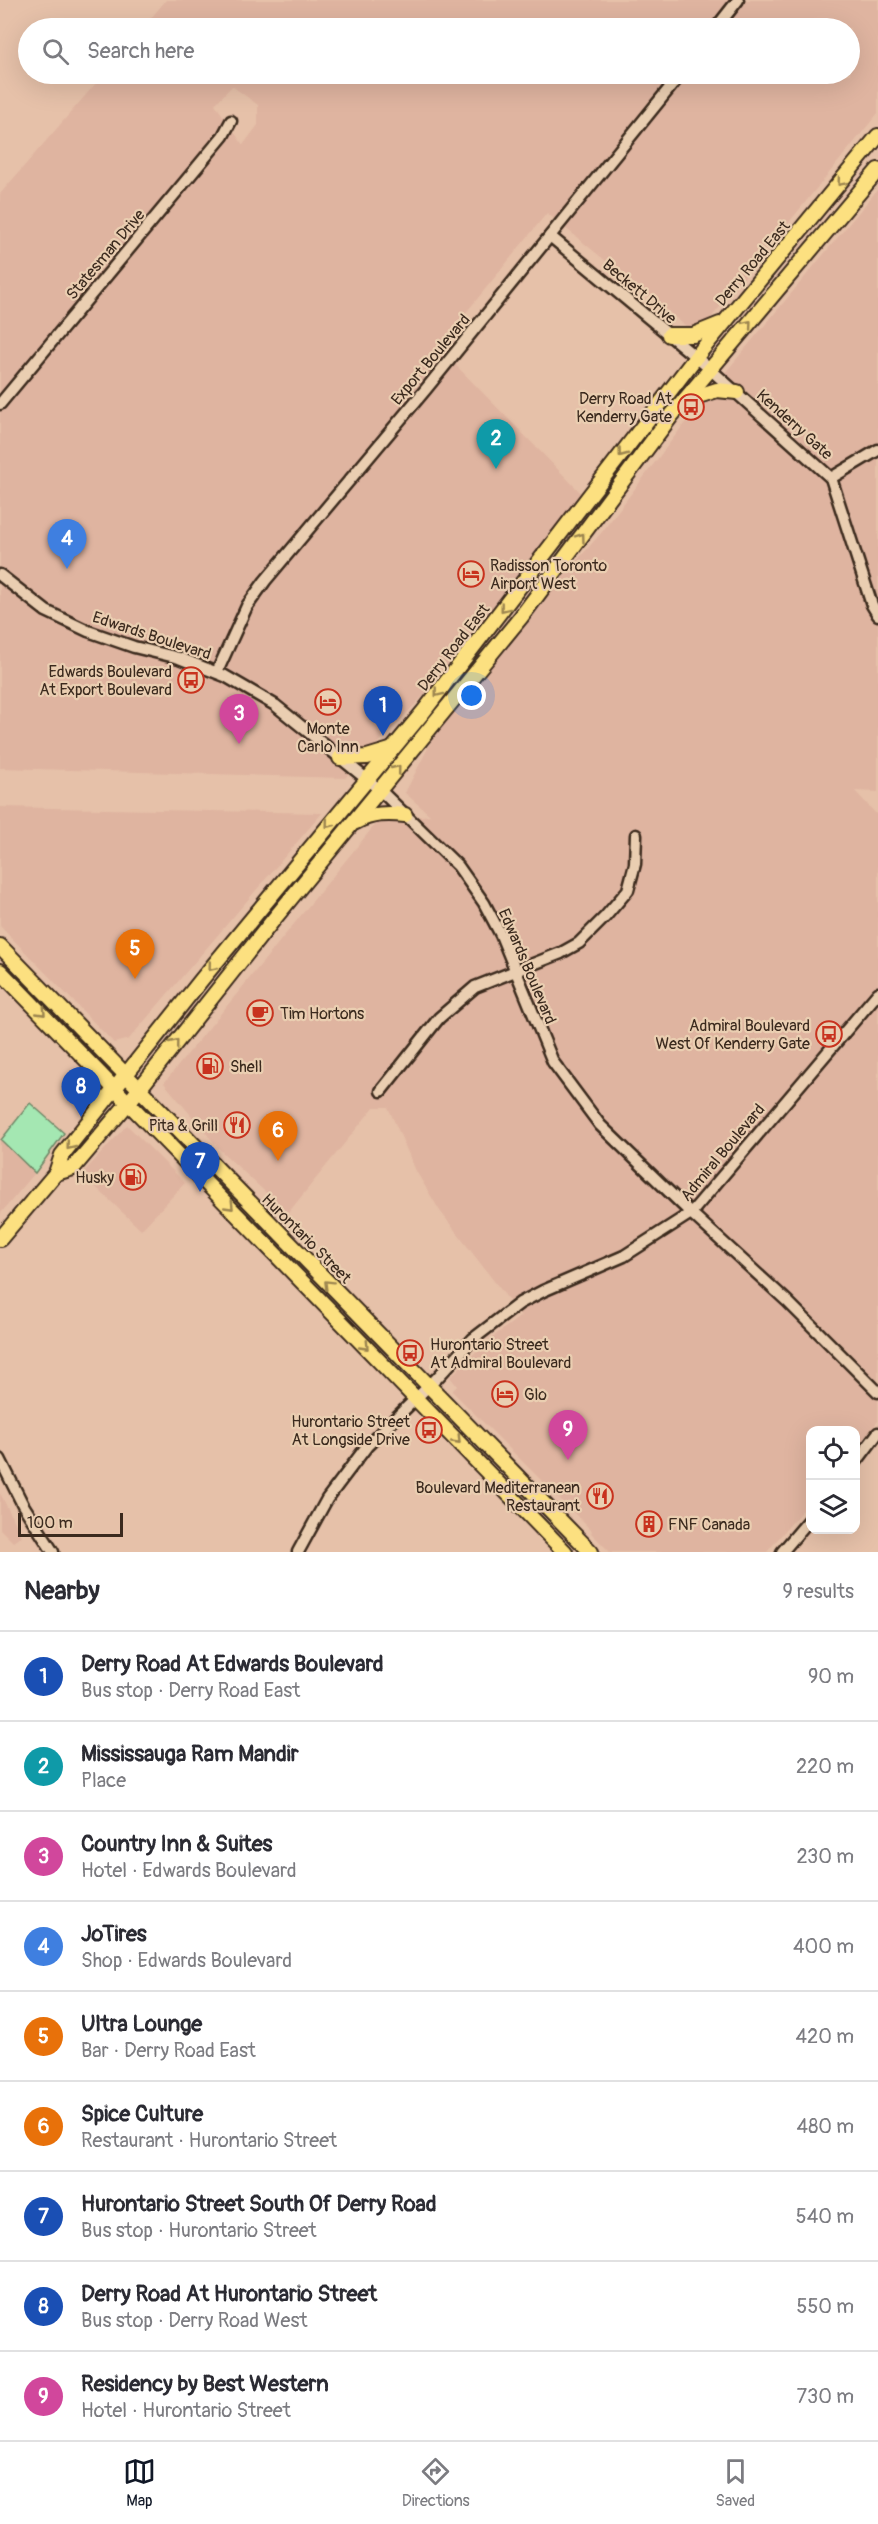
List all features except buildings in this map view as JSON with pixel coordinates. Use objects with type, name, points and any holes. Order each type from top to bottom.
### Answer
[{"type":"main road","name":"Derry Road East","points":[[56,1173],[62,1155],[166,1024],[424,711],[696,357],[878,136]]},
{"type":"main road","name":"Derry Road East","points":[[56,1173],[73,1168],[129,1102],[521,617],[651,442],[878,170]]},
{"type":"main road","points":[[669,335],[693,335],[725,322]]},
{"type":"main road","points":[[684,401],[717,390],[737,392]]},
{"type":"main road","points":[[638,432],[651,442]]},
{"type":"main road","points":[[604,476],[618,486]]},
{"type":"main road","points":[[451,676],[463,687]]},
{"type":"main road","points":[[424,711],[436,720]]},
{"type":"main road","points":[[340,758],[367,757],[392,749]]},
{"type":"main road","points":[[352,824],[374,815],[390,813],[405,815]]},
{"type":"main road","name":"Hurontario Street","points":[[0,946],[112,1064],[591,1552]]},
{"type":"main road","name":"Hurontario Street","points":[[0,971],[565,1552]]},
{"type":"main road","points":[[112,1064],[129,1059],[144,1041],[166,1024]]},
{"type":"main road","points":[[0,1239],[56,1173]]},
{"type":"street","points":[[724,18],[738,0]]},
{"type":"street","name":"Export Boulevard","points":[[217,672],[247,606],[265,581],[673,84]]},
{"type":"street","name":"Statesman Drive","points":[[0,404],[223,136],[231,121]]},
{"type":"street","name":"Beckett Drive","points":[[550,236],[711,369]]},
{"type":"street","name":"Kenderry Gate","points":[[711,369],[831,478],[872,605],[878,615]]},
{"type":"street","points":[[831,478],[878,450]]},
{"type":"street","name":"Edwards Boulevard","points":[[0,575],[35,603],[88,631],[217,672],[275,705],[380,790],[458,866],[484,903],[516,971],[539,1031],[559,1071],[609,1134],[691,1213],[787,1300],[878,1392]]},
{"type":"street","points":[[381,1091],[439,1018],[475,987],[573,946],[605,917],[628,890],[635,864],[636,835]]},
{"type":"street","name":"Admiral Boulevard","points":[[298,1552],[327,1499],[367,1446],[473,1339],[520,1304],[543,1291],[624,1256],[691,1213],[878,993]]},
{"type":"street","points":[[860,1456],[878,1433]]},
{"type":"street","points":[[0,1459],[23,1505],[53,1552]]},
{"type":"street","points":[[782,1552],[806,1524]]},
{"type":"shaded area","points":[[166,0],[878,0],[878,113],[706,324],[687,327],[547,213],[438,347],[582,494],[445,673],[345,778],[0,768],[0,194],[95,84],[860,84],[860,18],[151,18]],"holes":[[[232,86],[258,105],[258,125],[243,145],[215,104]]]},
{"type":"shaded area","points":[[878,189],[878,792],[855,791],[878,816],[878,1421],[860,1443],[860,1426],[806,1426],[806,1506],[767,1552],[610,1552],[591,1533],[592,1531],[452,1391],[457,1386],[450,1377],[486,1342],[521,1316],[440,1211],[416,1171],[388,1107],[374,1107],[288,1213],[221,1151],[164,1083],[378,821],[430,815],[405,793],[432,740],[542,601],[602,532],[700,403]]},
{"type":"shaded area","points":[[0,807],[322,813],[129,1039],[114,1043],[0,926]]},
{"type":"shaded area","points":[[127,1125],[185,1183],[141,1230],[82,1174]]},
{"type":"shaded area","points":[[0,1139],[35,1173],[0,1214]]},
{"type":"shaded area","points":[[0,1493],[22,1536],[13,1542],[0,1529]]},
{"type":"green space","points":[[30,1103],[64,1133],[35,1173],[1,1140]]},
{"type":"place","name":"Derry Road At Kenderry Gate","points":[[691,407]]},
{"type":"place","name":"Mississauga Ram Mandir","points":[[496,469]]},
{"type":"place","name":"JoTires","points":[[67,569]]},
{"type":"place","name":"Radisson Toronto Airport West","points":[[471,574]]},
{"type":"place","name":"Edwards Boulevard At Export Boulevard","points":[[191,680]]},
{"type":"place","name":"Monte Carlo Inn","points":[[328,702]]},
{"type":"place","name":"Derry Road At Edwards Boulevard","points":[[383,736]]},
{"type":"place","name":"Country Inn & Suites","points":[[239,744]]},
{"type":"place","name":"Ultra Lounge","points":[[135,979]]},
{"type":"place","name":"Tim Hortons","points":[[260,1013]]},
{"type":"place","name":"Admiral Boulevard West Of Kenderry Gate","points":[[829,1034]]},
{"type":"place","name":"Shell","points":[[210,1066]]},
{"type":"place","name":"Derry Road At Hurontario Street","points":[[81,1117]]},
{"type":"place","name":"Pita & Grill","points":[[237,1125]]},
{"type":"place","name":"Spice Culture","points":[[278,1161]]},
{"type":"place","name":"Husky","points":[[133,1177]]},
{"type":"place","name":"Hurontario Street South Of Derry Road","points":[[200,1192]]},
{"type":"place","name":"Hurontario Street At Admiral Boulevard","points":[[410,1353]]},
{"type":"place","name":"Glo","points":[[505,1394]]},
{"type":"place","name":"Hurontario Street At Longside Drive","points":[[429,1430]]},
{"type":"place","name":"Residency by Best Western","points":[[568,1460]]},
{"type":"place","name":"Boulevard Mediterranean Restaurant","points":[[600,1496]]},
{"type":"place","name":"FNF Canada","points":[[649,1524]]}]
